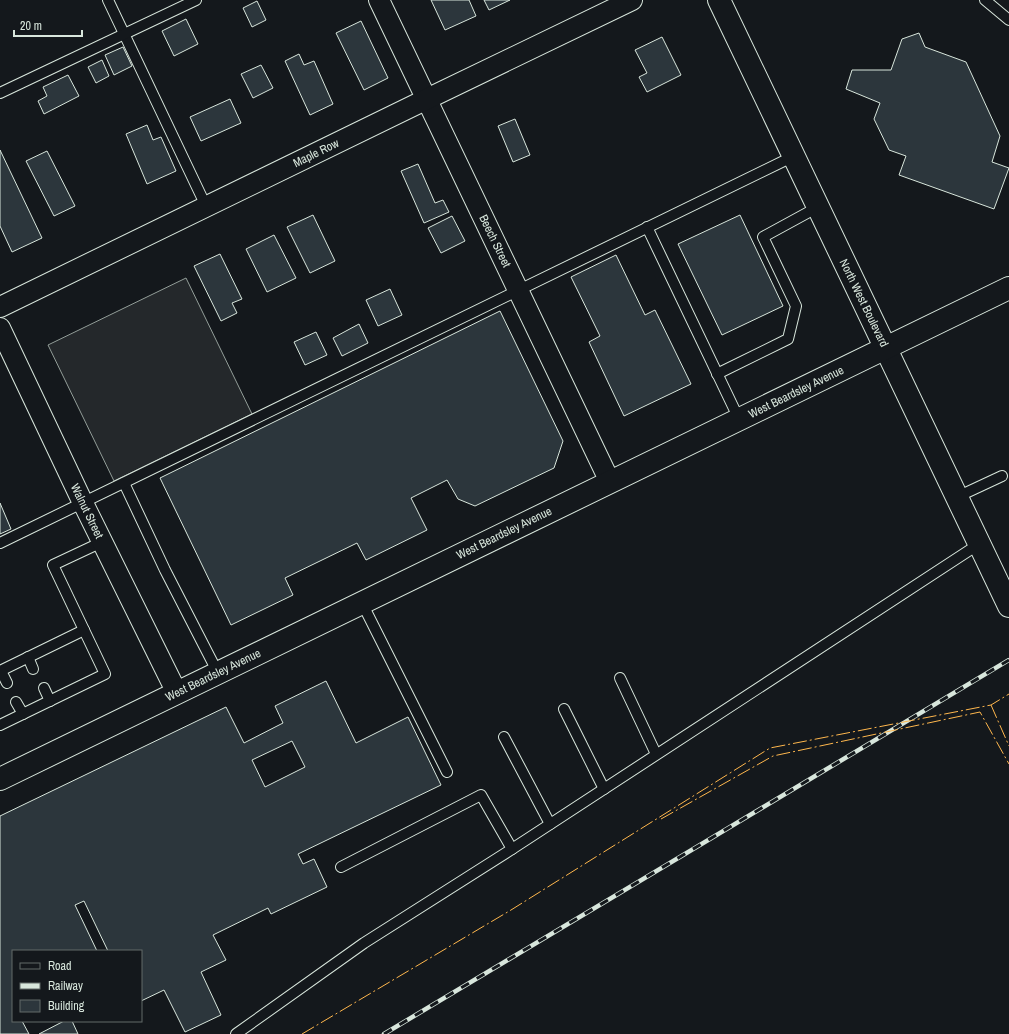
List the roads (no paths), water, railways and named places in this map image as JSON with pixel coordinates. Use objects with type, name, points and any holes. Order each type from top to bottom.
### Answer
[{"type":"main road","name":"North West Boulevard","points":[[719,0],[1009,606]]},
{"type":"main road","name":"West Beardsley Avenue","points":[[0,779],[1009,288]]},
{"type":"street","name":"Beech Street","points":[[380,0],[610,482]]},
{"type":"street","name":"Maple Row","points":[[0,307],[632,0]]},
{"type":"street","name":"Walnut Street","points":[[0,328],[83,503],[177,693]]},
{"type":"lane","points":[[108,0],[206,206]]},
{"type":"lane","points":[[0,93],[196,0]]},
{"type":"lane","points":[[985,0],[1009,20]]},
{"type":"lane","points":[[0,543],[794,156]]},
{"type":"lane","points":[[717,374],[788,338],[796,306],[763,237],[818,207]]},
{"type":"lane","points":[[648,227],[739,420]]},
{"type":"lane","points":[[957,497],[1002,476]]},
{"type":"lane","points":[[124,483],[165,570],[218,673]]},
{"type":"lane","points":[[0,725],[105,674],[53,565],[102,542]]},
{"type":"lane","points":[[236,1034],[364,943],[512,849],[979,544]]},
{"type":"lane","points":[[362,602],[447,772]]},
{"type":"lane","points":[[7,683],[0,671],[84,630]]},
{"type":"lane","points":[[28,657],[33,668]]},
{"type":"lane","points":[[620,678],[656,754]]},
{"type":"lane","points":[[44,688],[50,701]]},
{"type":"lane","points":[[16,702],[23,714]]},
{"type":"lane","points":[[564,710],[604,789]]},
{"type":"lane","points":[[504,737],[550,824]]},
{"type":"lane","points":[[341,867],[481,795],[512,849]]},
{"type":"railway","points":[[384,1034],[1009,660]]}]
